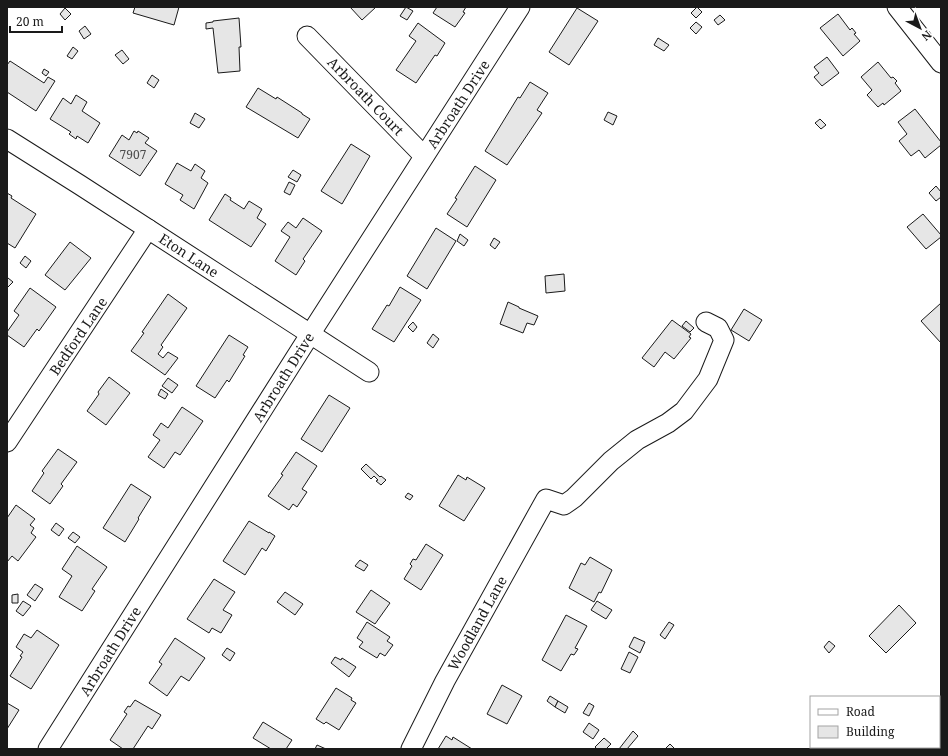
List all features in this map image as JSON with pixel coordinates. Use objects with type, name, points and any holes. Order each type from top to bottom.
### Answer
[{"type":"street","name":"Arbroath Drive","points":[[48,749],[311,333],[520,7]]},
{"type":"street","points":[[897,7],[940,59]]},
{"type":"street","name":"Arbroath Court","points":[[307,36],[424,156]]},
{"type":"street","name":"Eton Lane","points":[[7,140],[311,333],[369,372]]},
{"type":"street","name":"Bedford Lane","points":[[7,442],[148,230]]},
{"type":"street","name":"Woodland Lane","points":[[411,749],[445,681],[546,499],[564,505],[574,498],[611,461],[637,440],[668,423],[684,410],[708,379],[724,340],[718,328],[706,322]]},
{"type":"building","points":[[135,7],[179,7],[174,25],[133,13]]},
{"type":"building","points":[[350,7],[376,7],[362,20]]},
{"type":"building","points":[[406,7],[413,11],[407,20],[400,16]]},
{"type":"building","points":[[437,7],[466,7],[463,12],[465,13],[455,27],[433,13]]},
{"type":"building","points":[[697,7],[702,12],[696,18],[691,13]]},
{"type":"building","points":[[65,8],[71,14],[65,20],[60,14]]},
{"type":"building","points":[[577,8],[598,21],[569,65],[549,52]]},
{"type":"building","points":[[838,14],[850,30],[852,28],[856,33],[854,34],[860,41],[843,56],[820,28]]},
{"type":"building","points":[[720,15],[725,20],[718,25],[714,20]]},
{"type":"building","points":[[239,18],[241,47],[239,47],[240,71],[218,73],[213,28],[206,29],[206,23]]},
{"type":"building","points":[[696,22],[702,27],[696,34],[690,28]]},
{"type":"building","points":[[418,23],[445,43],[416,83],[396,70],[416,41],[409,36]]},
{"type":"building","points":[[85,26],[91,34],[84,39],[79,31]]},
{"type":"building","points":[[658,38],[669,45],[664,51],[654,45]]},
{"type":"building","points":[[73,47],[78,51],[72,59],[67,56]]},
{"type":"building","points":[[122,50],[129,59],[123,64],[115,55]]},
{"type":"building","points":[[827,57],[839,73],[822,86],[814,77],[819,73],[814,67]]},
{"type":"building","points":[[10,61],[44,83],[48,77],[55,81],[36,111],[7,92],[7,65]]},
{"type":"building","points":[[878,62],[891,78],[893,77],[897,81],[895,83],[901,91],[884,105],[883,103],[878,107],[867,95],[872,90],[861,77]]},
{"type":"building","points":[[44,69],[49,72],[46,76],[42,73]]},
{"type":"building","points":[[152,75],[159,80],[154,88],[147,83]]},
{"type":"building","points":[[530,82],[548,93],[537,110],[542,113],[507,165],[485,151],[518,97],[520,98]]},
{"type":"building","points":[[258,88],[276,99],[277,97],[310,119],[298,138],[246,107]]},
{"type":"building","points":[[76,95],[87,102],[82,111],[100,123],[88,143],[77,136],[76,139],[69,134],[71,132],[50,119],[63,98],[71,104]]},
{"type":"building","points":[[915,109],[941,142],[941,145],[925,158],[919,150],[911,156],[899,141],[907,134],[898,122]]},
{"type":"building","points":[[608,112],[617,116],[613,125],[604,120]]},
{"type":"building","points":[[195,113],[205,119],[199,128],[190,123]]},
{"type":"building","points":[[820,119],[826,125],[821,129],[815,123]]},
{"type":"building","points":[[134,131],[137,133],[138,131],[149,138],[145,143],[157,151],[140,176],[109,156],[122,135],[129,140]]},
{"type":"building","points":[[351,144],[370,156],[342,204],[321,191]]},
{"type":"building","points":[[177,163],[191,171],[195,164],[205,171],[201,178],[208,183],[194,209],[180,200],[183,195],[165,184]]},
{"type":"building","points":[[475,166],[496,180],[467,227],[447,214]]},
{"type":"building","points":[[293,170],[301,175],[297,182],[288,177]]},
{"type":"building","points":[[289,182],[295,185],[290,195],[284,192]]},
{"type":"building","points":[[936,186],[941,192],[941,197],[936,201],[929,193]]},
{"type":"building","points":[[7,193],[12,196],[11,198],[36,214],[15,248],[7,243]]},
{"type":"building","points":[[225,194],[231,198],[230,200],[244,209],[249,201],[262,209],[257,218],[266,224],[251,247],[209,220]]},
{"type":"building","points":[[923,214],[941,235],[941,237],[926,249],[907,227]]},
{"type":"building","points":[[303,218],[322,231],[303,259],[305,261],[296,275],[275,261],[290,237],[281,231],[288,222],[296,228]]},
{"type":"building","points":[[436,228],[456,241],[427,289],[407,276]]},
{"type":"building","points":[[460,234],[468,240],[464,246],[457,241]]},
{"type":"building","points":[[494,238],[500,242],[495,249],[490,245]]},
{"type":"building","points":[[70,242],[91,258],[65,290],[45,275]]},
{"type":"building","points":[[25,256],[31,261],[26,268],[20,263]]},
{"type":"building","points":[[564,274],[565,291],[546,293],[545,276]]},
{"type":"building","points":[[8,278],[13,282],[7,288],[7,279]]},
{"type":"building","points":[[400,287],[421,300],[394,342],[372,329],[387,305],[389,306]]},
{"type":"building","points":[[30,288],[56,307],[39,331],[37,329],[24,347],[7,335],[7,332],[19,315],[14,311]]},
{"type":"building","points":[[168,294],[187,308],[161,345],[163,347],[158,354],[163,358],[168,352],[178,358],[165,375],[131,351]]},
{"type":"building","points":[[508,302],[538,316],[534,325],[527,323],[523,333],[500,324]]},
{"type":"building","points":[[941,303],[941,343],[921,321]]},
{"type":"building","points":[[744,309],[762,320],[749,341],[731,330]]},
{"type":"building","points":[[672,320],[691,334],[689,337],[691,338],[674,359],[665,352],[654,367],[642,358]]},
{"type":"building","points":[[686,321],[694,328],[690,332],[682,326]]},
{"type":"building","points":[[413,322],[417,327],[413,332],[408,327]]},
{"type":"building","points":[[433,334],[439,339],[433,348],[427,343]]},
{"type":"building","points":[[229,335],[248,347],[243,355],[245,356],[229,382],[227,380],[215,398],[196,386]]},
{"type":"building","points":[[109,377],[130,393],[106,425],[87,411]]},
{"type":"building","points":[[168,378],[178,385],[172,393],[162,386]]},
{"type":"building","points":[[161,389],[168,394],[165,399],[158,395]]},
{"type":"building","points":[[329,395],[350,408],[322,452],[301,439]]},
{"type":"building","points":[[182,407],[203,421],[180,455],[175,452],[164,468],[148,457],[160,440],[153,435],[161,423],[168,428]]},
{"type":"building","points":[[58,449],[77,462],[61,484],[63,486],[50,504],[32,491],[44,473],[42,471]]},
{"type":"building","points":[[296,452],[317,466],[302,489],[307,492],[297,507],[293,504],[289,510],[268,496],[283,475],[281,474]]},
{"type":"building","points":[[366,464],[380,477],[381,476],[386,480],[381,485],[376,481],[378,480],[374,476],[371,479],[361,469]]},
{"type":"building","points":[[458,475],[466,480],[467,477],[485,488],[464,521],[439,506]]},
{"type":"building","points":[[131,484],[151,497],[125,542],[103,528]]},
{"type":"building","points":[[408,493],[413,496],[410,500],[405,497]]},
{"type":"building","points":[[16,505],[35,519],[30,525],[34,528],[31,533],[36,537],[18,561],[12,556],[7,562],[7,518]]},
{"type":"building","points":[[249,521],[275,536],[266,551],[262,548],[245,575],[223,561]]},
{"type":"building","points":[[56,523],[64,529],[59,536],[51,530]]},
{"type":"building","points":[[73,532],[80,537],[75,543],[68,538]]},
{"type":"building","points":[[426,544],[443,555],[421,590],[404,579],[412,566],[410,564],[413,559],[416,560]]},
{"type":"building","points":[[77,546],[107,567],[92,589],[95,591],[82,611],[59,597],[72,576],[62,569]]},
{"type":"building","points":[[590,557],[612,570],[601,593],[599,592],[594,602],[569,588],[581,563],[585,565]]},
{"type":"building","points":[[360,560],[368,565],[364,571],[355,566]]},
{"type":"building","points":[[214,579],[235,592],[223,610],[232,615],[221,633],[212,628],[209,633],[187,619]]},
{"type":"building","points":[[35,584],[43,589],[35,601],[27,595]]},
{"type":"building","points":[[371,590],[390,603],[375,624],[356,612]]},
{"type":"building","points":[[285,592],[303,604],[295,615],[277,602]]},
{"type":"building","points":[[18,594],[18,603],[12,603],[12,595]]},
{"type":"building","points":[[23,601],[31,606],[23,616],[16,611]]},
{"type":"building","points":[[597,601],[612,610],[606,619],[591,610]]},
{"type":"building","points":[[899,605],[916,623],[886,653],[869,636]]},
{"type":"building","points":[[566,615],[587,626],[575,648],[578,649],[574,655],[571,654],[561,671],[542,660]]},
{"type":"building","points":[[367,622],[390,637],[387,641],[393,645],[385,656],[380,653],[377,658],[359,647],[363,642],[357,638]]},
{"type":"building","points":[[669,622],[674,625],[665,639],[660,635]]},
{"type":"building","points":[[37,630],[59,645],[31,689],[10,676],[22,657],[20,656],[23,652],[16,647],[24,634],[31,638]]},
{"type":"building","points":[[634,637],[645,642],[640,653],[629,647]]},
{"type":"building","points":[[175,638],[205,658],[189,681],[181,676],[167,696],[149,683],[162,664],[159,662]]},
{"type":"building","points":[[829,641],[835,646],[829,653],[824,647]]},
{"type":"building","points":[[227,648],[235,653],[230,661],[222,655]]},
{"type":"building","points":[[629,652],[638,657],[630,673],[621,669]]},
{"type":"building","points":[[335,657],[341,660],[342,658],[356,667],[349,677],[331,663]]},
{"type":"building","points":[[502,685],[522,696],[507,724],[487,714]]},
{"type":"building","points":[[336,688],[352,698],[351,700],[356,703],[339,730],[326,722],[324,724],[316,719]]},
{"type":"building","points":[[550,696],[558,701],[555,707],[547,701]]},
{"type":"building","points":[[135,700],[161,715],[152,729],[148,726],[133,749],[123,749],[110,740],[127,714],[124,712]]},
{"type":"building","points":[[558,701],[568,707],[565,713],[555,707]]},
{"type":"building","points":[[7,703],[19,710],[7,729]]},
{"type":"building","points":[[589,703],[594,706],[589,716],[583,713]]},
{"type":"building","points":[[263,722],[292,740],[286,749],[271,749],[253,738]]},
{"type":"building","points":[[589,723],[599,730],[593,739],[583,732]]},
{"type":"building","points":[[633,731],[638,736],[627,749],[619,749]]},
{"type":"building","points":[[446,736],[452,740],[453,737],[472,749],[438,749]]},
{"type":"building","points":[[604,738],[611,744],[606,749],[597,749],[595,747]]},
{"type":"building","points":[[670,744],[675,749],[665,749]]},
{"type":"building","points":[[317,745],[326,749],[315,749]]},
{"type":"building","points":[[862,748],[899,748],[898,749],[861,749]]}]
